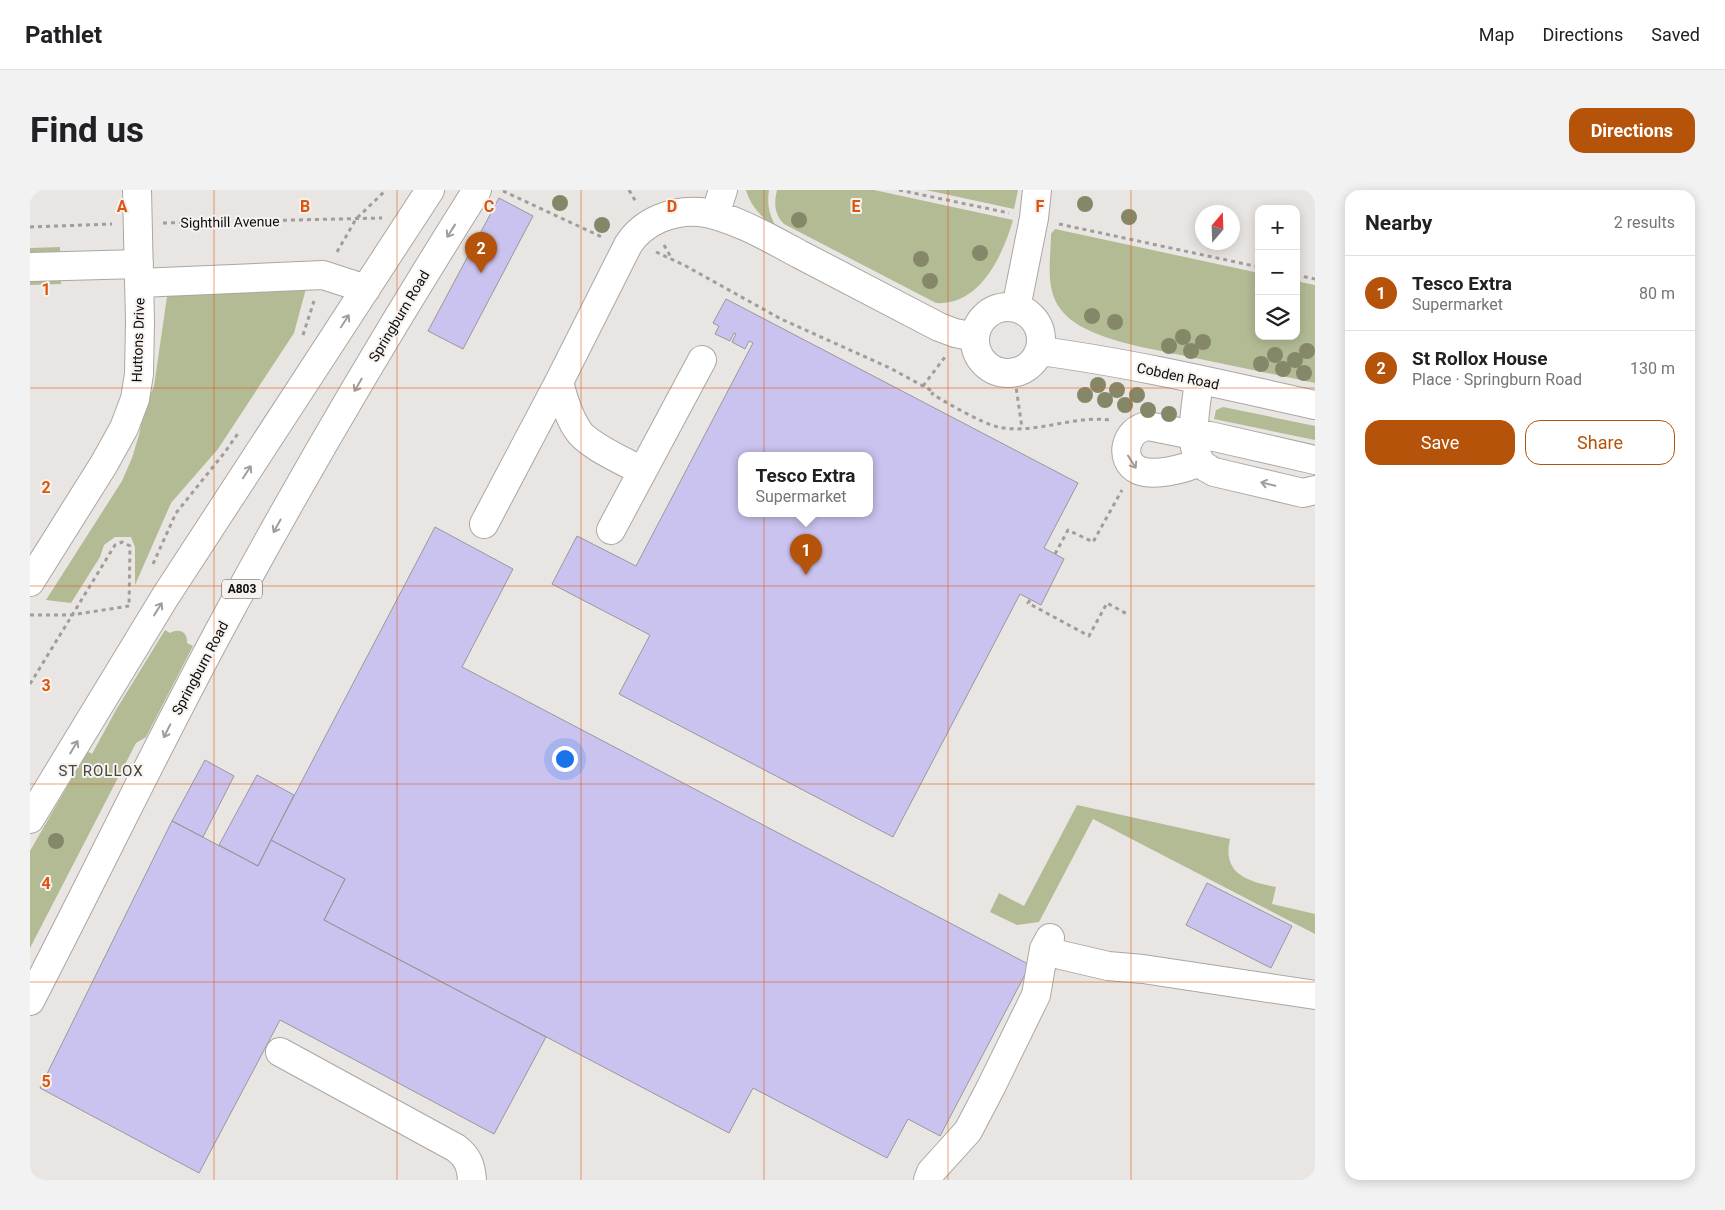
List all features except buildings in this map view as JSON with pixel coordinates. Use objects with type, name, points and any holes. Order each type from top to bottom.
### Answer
[{"type":"main road","name":"Huttons Drive","points":[[30,582],[104,464],[124,428],[135,399],[139,374],[137,190]]},
{"type":"main road","points":[[30,819],[165,597],[430,190]]},
{"type":"main road","points":[[1016,308],[1034,218],[1037,190]]},
{"type":"main road","name":"Springburn Road","points":[[30,1001],[231,608],[307,472],[387,335],[490,191]]},
{"type":"main road","points":[[484,524],[559,382],[628,245],[644,227],[668,215],[686,212],[719,202],[772,240],[939,327],[968,336],[982,361],[996,372],[1014,373],[1028,367],[1040,351],[1042,339],[1036,322],[1024,311],[1016,308],[1000,308],[986,316],[977,329],[968,336]]},
{"type":"main road","points":[[30,267],[139,274],[323,275],[366,289]]},
{"type":"main road","name":"Cobden Road","points":[[1040,351],[1077,356],[1315,405]]},
{"type":"main road","points":[[611,530],[702,360]]},
{"type":"main road","points":[[1199,380],[1193,435],[1200,462],[1206,468],[1214,472],[1303,493],[1315,490]]},
{"type":"main road","points":[[559,382],[566,407],[578,431],[587,440],[642,471]]},
{"type":"main road","points":[[1200,462],[1182,469],[1144,472],[1132,465],[1127,455],[1128,440],[1133,432],[1148,426],[1193,435],[1210,436],[1315,460]]},
{"type":"main road","points":[[928,1180],[931,1172],[968,1131],[994,1082],[1036,995],[1047,943],[1061,955],[1108,966],[1143,969],[1315,995]]},
{"type":"main road","points":[[280,1052],[456,1148],[467,1159],[472,1180]]},
{"type":"path","points":[[302,338],[323,275],[356,219],[386,190]]},
{"type":"path","points":[[899,190],[1255,265]]},
{"type":"path","points":[[490,191],[608,240],[652,251],[672,259],[781,319],[890,368],[934,392],[932,394],[991,425],[1005,428],[1022,428],[1092,419],[1148,426]]},
{"type":"path","name":"Sighthill Avenue","points":[[30,227],[412,218]]},
{"type":"path","points":[[1300,276],[1315,279]]},
{"type":"path","points":[[923,386],[968,336]]},
{"type":"path","points":[[1014,373],[1022,428]]},
{"type":"path","points":[[152,566],[176,513],[225,452],[242,427]]},
{"type":"path","points":[[1056,554],[1068,530],[1094,542],[1134,467]]},
{"type":"path","points":[[30,684],[115,545],[122,542],[130,546],[129,606]]},
{"type":"path","points":[[30,615],[71,615],[129,606],[135,599]]},
{"type":"path","points":[[1030,600],[1028,603],[1089,636],[1107,603],[1127,614]]},
{"type":"green space","points":[[746,190],[769,190],[769,210],[777,228],[758,212]]},
{"type":"green space","points":[[777,190],[874,190],[1013,220],[1009,234],[996,262],[977,287],[965,296],[952,302],[936,303],[784,224],[778,216],[776,208]]},
{"type":"green space","points":[[926,190],[1018,190],[1014,209]]},
{"type":"green space","points":[[1055,229],[1255,272],[1255,340],[1300,340],[1300,282],[1315,285],[1315,383],[1126,343],[1089,330],[1074,322],[1056,303],[1053,294],[1050,274],[1051,234]]},
{"type":"green space","points":[[60,247],[60,253],[30,253],[30,248]]},
{"type":"green space","points":[[61,279],[61,284],[30,285],[30,280]]},
{"type":"green space","points":[[307,285],[294,333],[218,449],[171,503],[135,585],[135,547],[131,537],[115,537],[104,545],[100,557],[71,603],[46,600],[122,481],[132,458],[144,410],[154,386],[168,290]]},
{"type":"green space","points":[[1223,407],[1315,426],[1315,440],[1214,419],[1216,410]]},
{"type":"green space","points":[[165,630],[170,633],[182,632],[186,636],[187,643],[193,646],[146,737],[136,743],[30,948],[30,851],[86,754],[89,752],[92,754],[116,710]]},
{"type":"green space","points":[[1077,805],[1230,839],[1228,851],[1233,868],[1239,874],[1255,882],[1276,887],[1272,904],[1315,914],[1315,934],[1093,819],[1039,922],[1017,925],[990,912],[999,893],[1024,906]]},
{"type":"place","name":"St Rollox House","points":[[481,273]]},
{"type":"place","name":"Tesco Extra","points":[[806,575]]},
{"type":"district","name":"ST ROLLOX","points":[[101,771]]}]
